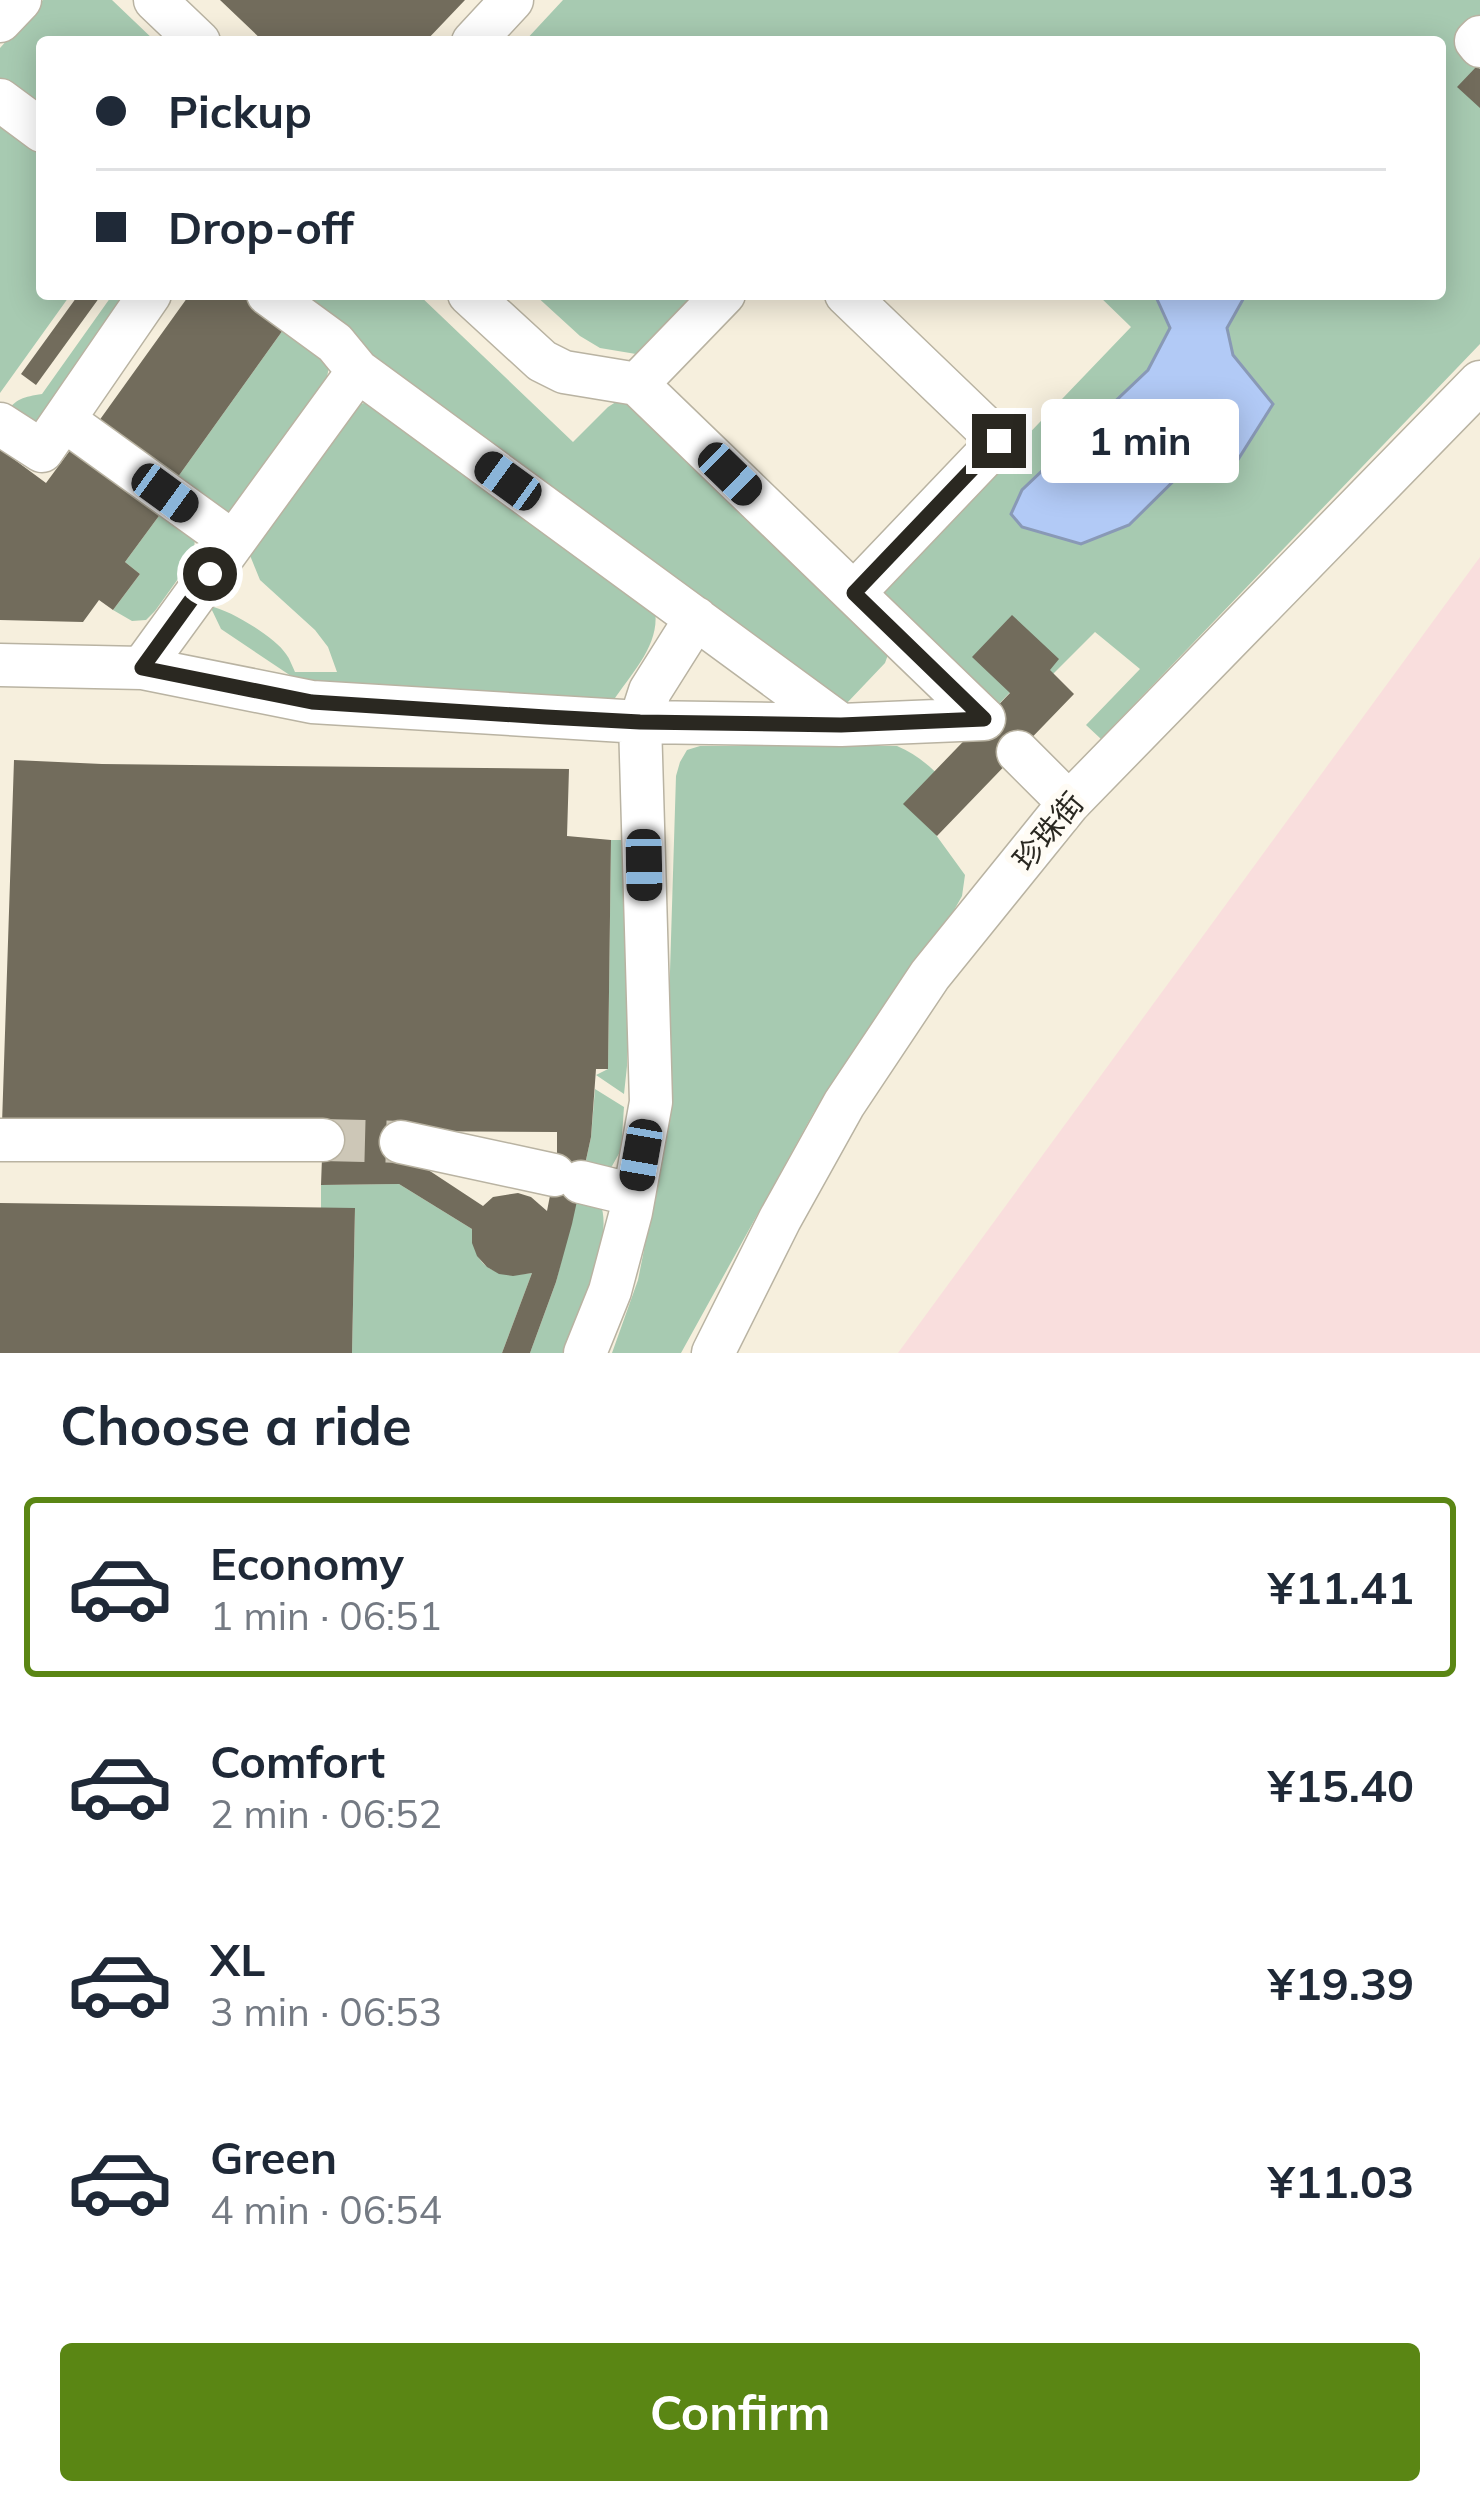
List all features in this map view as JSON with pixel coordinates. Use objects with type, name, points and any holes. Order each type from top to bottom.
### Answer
[{"type":"street","points":[[0,21],[20,0]]},
{"type":"street","points":[[155,0],[193,36]]},
{"type":"street","points":[[479,36],[512,0]]},
{"type":"street","points":[[0,100],[36,127]]},
{"type":"street","points":[[0,424],[42,451],[146,300]]},
{"type":"street","points":[[276,300],[334,343],[358,371],[841,725]]},
{"type":"street","points":[[0,665],[142,668],[312,702],[640,722],[841,725],[984,719],[638,384],[564,372],[542,361],[476,300]]},
{"type":"street","points":[[638,384],[718,300]]},
{"type":"street","points":[[852,300],[999,441],[854,593]]},
{"type":"street","points":[[142,668],[358,371]]},
{"type":"street","name":"珍珠街","points":[[713,1353],[844,1104],[930,975],[1070,803],[1480,382]]},
{"type":"street","points":[[64,420],[232,542]]},
{"type":"street","points":[[585,1353],[610,1291],[651,1102],[640,722],[650,691],[696,618]]},
{"type":"street","points":[[1018,752],[1070,803]]},
{"type":"street","points":[[0,1140],[323,1140]]},
{"type":"street","points":[[401,1142],[634,1195]]},
{"type":"shaded area","points":[[1480,557],[1480,1353],[898,1353]]},
{"type":"green space","points":[[43,0],[112,0],[150,36],[36,36],[36,112],[0,85],[0,48]]},
{"type":"green space","points":[[563,0],[1480,0],[1480,18],[1455,44],[1480,69],[1480,344],[1101,739],[1086,725],[1140,669],[1095,632],[1053,674],[1040,661],[995,708],[875,594],[1131,327],[1103,300],[1446,300],[1446,36],[530,36]]},
{"type":"green space","points":[[0,107],[36,133],[36,300],[67,300],[0,393]]},
{"type":"green space","points":[[109,300],[132,300],[34,435],[6,414],[21,399],[42,394]]},
{"type":"green space","points":[[290,300],[424,300],[573,442],[619,400],[640,403],[889,652],[885,663],[846,704]]},
{"type":"green space","points":[[541,300],[694,300],[642,355],[600,348]]},
{"type":"green space","points":[[288,323],[329,367],[326,382],[237,504],[216,513],[170,488]]},
{"type":"green space","points":[[353,406],[384,407],[653,602],[656,616],[651,642],[613,701],[309,688],[221,629],[210,606],[240,618],[272,640],[295,672],[337,672],[328,647],[315,630],[260,580],[247,548]]},
{"type":"green space","points":[[164,509],[195,539],[193,558],[155,611],[146,620],[132,621],[113,610],[140,574],[125,562]]},
{"type":"green space","points":[[700,746],[897,746],[907,751],[966,803],[936,835],[965,875],[962,896],[814,1112],[681,1353],[612,1353],[638,1280],[658,1180],[666,1102],[676,776],[687,750]]},
{"type":"green space","points":[[611,840],[627,840],[624,1094],[596,1075],[608,1069]]},
{"type":"green space","points":[[595,1089],[624,1107],[621,1150],[607,1175],[583,1174]]},
{"type":"green space","points":[[399,1184],[472,1229],[477,1253],[489,1268],[508,1274],[532,1273],[502,1353],[352,1353],[355,1209],[321,1208],[321,1185]]},
{"type":"green space","points":[[579,1190],[600,1203],[603,1217],[594,1277],[567,1353],[530,1353],[556,1282]]},
{"type":"water","points":[[1157,300],[1243,300],[1227,328],[1233,355],[1273,404],[1227,477],[1203,452],[1129,525],[1081,544],[1022,527],[1011,514],[1022,490],[1148,370],[1170,328]]},
{"type":"building","points":[[220,0],[465,0],[431,36],[258,36]]},
{"type":"building","points":[[1477,66],[1480,69],[1480,108],[1457,87]]},
{"type":"building","points":[[75,300],[98,300],[36,385],[21,374]]},
{"type":"building","points":[[186,300],[256,300],[288,323],[170,488],[91,432]]},
{"type":"building","points":[[74,445],[164,509],[125,562],[140,574],[113,610],[99,600],[83,622],[0,620],[0,449],[46,483]]},
{"type":"building","points":[[1012,615],[1059,659],[1050,670],[1074,694],[937,836],[903,804],[1010,693],[972,657]]},
{"type":"building","points":[[14,760],[569,769],[567,836],[611,840],[608,1069],[596,1069],[591,1137],[572,1224],[530,1353],[502,1353],[532,1273],[513,1276],[487,1267],[477,1256],[472,1229],[399,1184],[321,1185],[323,1130],[2,1124]],"holes":[[[402,1131],[557,1132],[547,1211],[518,1193],[493,1197],[483,1206],[401,1152]]]},
{"type":"building","points":[[0,1203],[355,1208],[352,1353],[0,1353]]},
{"type":"tunnel","points":[[323,1140],[401,1142]]},
{"type":"route","points":[[210,574],[142,668],[312,702],[546,717],[841,725],[984,719],[854,593],[999,441]]}]
